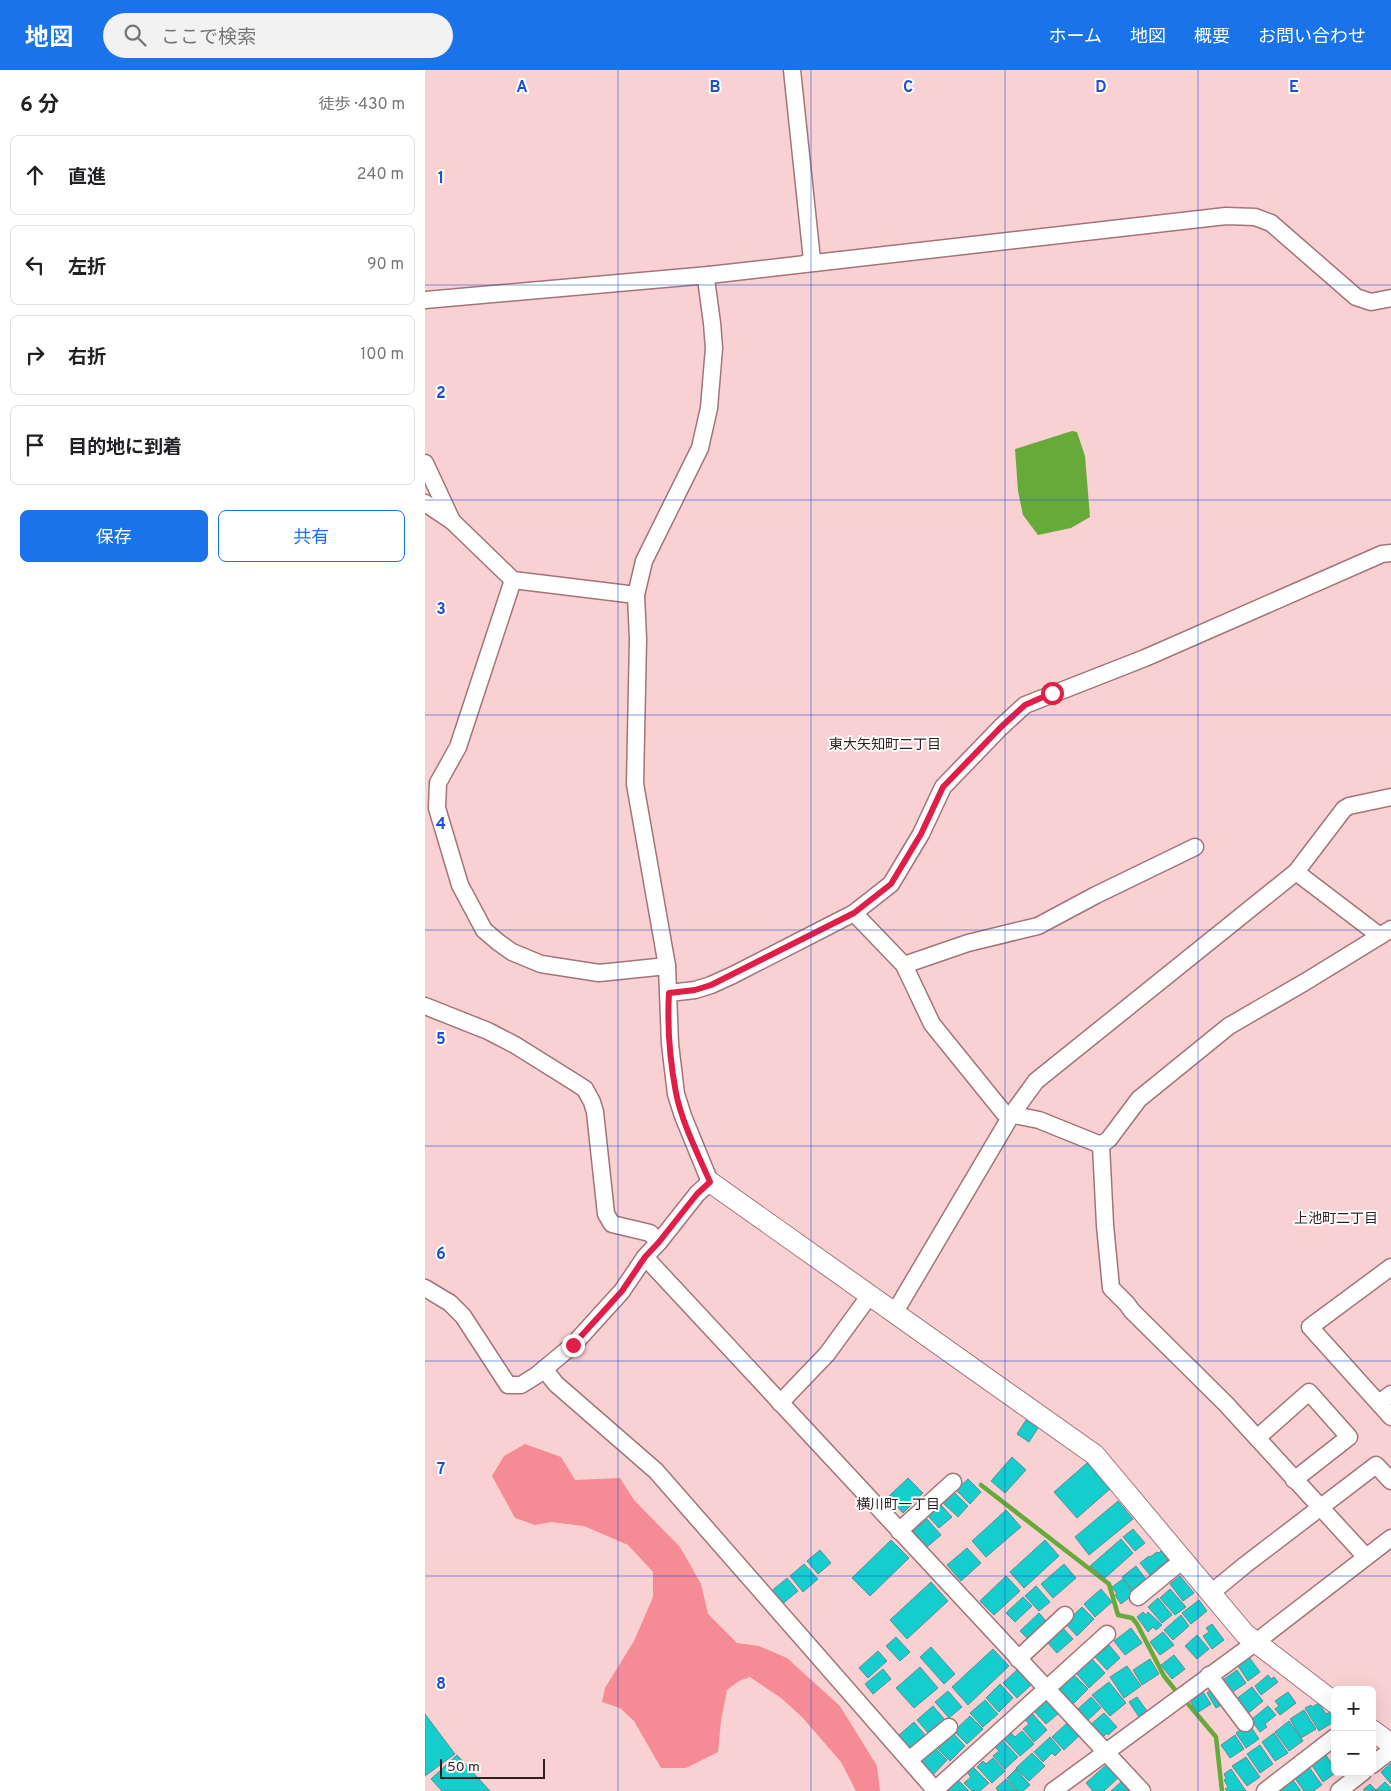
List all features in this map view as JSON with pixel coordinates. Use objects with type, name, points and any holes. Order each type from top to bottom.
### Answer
[{"type":"street","points":[[792,70],[812,260],[806,264]]},
{"type":"street","points":[[425,300],[709,275],[1226,216],[1255,217],[1271,222],[1356,297],[1371,302],[1391,298]]},
{"type":"street","points":[[709,275],[706,279],[712,323],[713,348],[709,408],[702,440],[700,448],[644,561],[635,595],[638,639],[635,784],[667,966],[670,1044],[676,1094],[710,1182],[1095,1455],[1245,1634],[1331,1700]]},
{"type":"street","points":[[425,463],[452,521]]},
{"type":"street","points":[[425,503],[452,521],[513,580],[635,595]]},
{"type":"street","points":[[669,993],[695,990],[711,985],[854,913],[891,884],[921,834],[943,787],[1025,705],[1145,658],[1382,554],[1391,553]]},
{"type":"street","points":[[513,580],[458,747],[438,783],[437,808],[460,885],[485,930],[512,952],[541,964],[599,973],[667,966]]},
{"type":"street","points":[[895,1312],[1012,1114],[1036,1081],[1296,872],[1344,809],[1391,797]]},
{"type":"street","points":[[904,965],[968,943],[1038,926],[1096,895],[1195,847]]},
{"type":"street","points":[[1101,1145],[1109,1139],[1139,1100],[1229,1026],[1386,932],[1296,872]]},
{"type":"street","points":[[854,913],[904,965],[932,1024],[1004,1113],[1039,1120],[1101,1145]]},
{"type":"street","points":[[425,1006],[488,1031],[585,1090],[592,1102],[597,1120],[606,1214],[611,1224],[650,1233],[659,1242]]},
{"type":"street","points":[[1101,1145],[1105,1225],[1111,1288],[1226,1404],[1366,1557]]},
{"type":"street","points":[[425,1288],[450,1303],[463,1316],[508,1385],[521,1385],[544,1369],[587,1330],[622,1291],[645,1257],[697,1194],[710,1182]]},
{"type":"street","points":[[645,1257],[1142,1791]]},
{"type":"street","points":[[1391,1268],[1310,1327],[1385,1399],[1391,1416]]},
{"type":"street","points":[[780,1403],[827,1354],[870,1295]]},
{"type":"street","points":[[544,1369],[556,1384],[657,1472],[935,1790],[1107,1634]]},
{"type":"street","points":[[1257,1438],[1309,1392],[1349,1436],[1295,1480]]},
{"type":"street","points":[[1211,1593],[1375,1465],[1391,1481]]},
{"type":"street","points":[[899,1531],[953,1482]]},
{"type":"street","points":[[1053,1791],[1256,1642],[1391,1538]]},
{"type":"street","points":[[1138,1597],[1183,1560]]},
{"type":"street","points":[[1018,1659],[1065,1615]]},
{"type":"street","points":[[1209,1675],[1245,1722]]},
{"type":"street","points":[[909,1760],[949,1726]]},
{"type":"street","points":[[1373,1731],[1391,1744]]},
{"type":"street","points":[[1265,1791],[1331,1740]]},
{"type":"street","points":[[1376,1762],[1391,1750]]},
{"type":"street","points":[[1339,1791],[1358,1776]]},
{"type":"shaded area","points":[[1072,431],[1077,432],[1085,456],[1090,517],[1071,528],[1038,535],[1023,515],[1018,491],[1015,449]]},
{"type":"shaded area","points":[[525,1444],[561,1457],[575,1480],[620,1478],[634,1500],[680,1547],[701,1584],[708,1614],[737,1643],[759,1646],[787,1658],[840,1706],[877,1766],[880,1791],[856,1791],[841,1762],[802,1717],[781,1698],[750,1677],[739,1681],[727,1690],[718,1752],[686,1768],[661,1768],[634,1721],[620,1708],[602,1702],[605,1688],[634,1641],[653,1597],[653,1572],[628,1545],[584,1526],[551,1522],[535,1525],[515,1518],[492,1476],[504,1456]]},
{"type":"building","points":[[1026,1420],[1038,1428],[1029,1442],[1017,1434]]},
{"type":"building","points":[[1012,1457],[1026,1470],[1005,1493],[991,1481]]},
{"type":"building","points":[[1087,1463],[1110,1489],[1077,1518],[1054,1492]]},
{"type":"building","points":[[908,1478],[923,1493],[903,1513],[888,1497]]},
{"type":"building","points":[[968,1479],[981,1492],[970,1504],[956,1490]]},
{"type":"building","points":[[954,1492],[968,1506],[958,1517],[943,1503]]},
{"type":"building","points":[[1118,1501],[1133,1519],[1089,1555],[1075,1537]]},
{"type":"building","points":[[940,1504],[952,1517],[939,1528],[928,1516]]},
{"type":"building","points":[[1006,1510],[1021,1527],[986,1557],[972,1541]]},
{"type":"building","points":[[927,1519],[941,1535],[927,1547],[913,1531]]},
{"type":"building","points":[[1133,1529],[1145,1543],[1135,1551],[1123,1537]]},
{"type":"building","points":[[1121,1539],[1133,1553],[1105,1578],[1090,1566]]},
{"type":"building","points":[[891,1540],[909,1558],[870,1596],[852,1578]]},
{"type":"building","points":[[1045,1540],[1059,1556],[1024,1588],[1010,1572]]},
{"type":"building","points":[[967,1548],[981,1563],[961,1581],[947,1565]]},
{"type":"building","points":[[820,1550],[831,1563],[818,1574],[807,1561]]},
{"type":"building","points":[[1161,1551],[1168,1560],[1150,1575],[1140,1563],[1149,1556]]},
{"type":"building","points":[[804,1564],[818,1579],[803,1592],[790,1576]]},
{"type":"building","points":[[1064,1564],[1076,1578],[1053,1598],[1041,1584]]},
{"type":"building","points":[[1136,1566],[1148,1582],[1134,1592],[1122,1577]]},
{"type":"building","points":[[1006,1576],[1020,1591],[994,1615],[980,1601]]},
{"type":"building","points":[[1180,1576],[1194,1593],[1183,1601],[1170,1584]]},
{"type":"building","points":[[787,1578],[798,1591],[780,1606],[769,1593]]},
{"type":"building","points":[[1123,1579],[1134,1594],[1121,1604],[1112,1587]]},
{"type":"building","points":[[931,1582],[948,1601],[907,1639],[890,1620]]},
{"type":"building","points":[[1036,1586],[1050,1602],[1039,1611],[1025,1596]]},
{"type":"building","points":[[1101,1589],[1112,1602],[1095,1617],[1084,1604]]},
{"type":"building","points":[[1170,1589],[1186,1607],[1175,1615],[1160,1598]]},
{"type":"building","points":[[1023,1597],[1032,1606],[1015,1622],[1006,1613]]},
{"type":"building","points":[[1158,1598],[1172,1615],[1162,1623],[1148,1607]]},
{"type":"building","points":[[1199,1600],[1207,1611],[1191,1624],[1182,1613]]},
{"type":"building","points":[[1082,1607],[1094,1619],[1077,1636],[1065,1623]]},
{"type":"building","points":[[1143,1612],[1146,1615],[1148,1612],[1162,1625],[1156,1630],[1153,1627],[1148,1632],[1137,1617]]},
{"type":"building","points":[[1039,1613],[1047,1622],[1028,1639],[1020,1631]]},
{"type":"building","points":[[1181,1615],[1189,1626],[1173,1640],[1164,1630]]},
{"type":"building","points":[[1212,1624],[1224,1640],[1212,1649],[1203,1636],[1209,1632],[1206,1628]]},
{"type":"building","points":[[1062,1627],[1073,1639],[1057,1653],[1046,1641]]},
{"type":"building","points":[[1131,1628],[1142,1643],[1125,1655],[1114,1641]]},
{"type":"building","points":[[1163,1632],[1174,1645],[1160,1655],[1150,1642]]},
{"type":"building","points":[[1197,1635],[1209,1649],[1197,1659],[1185,1646]]},
{"type":"building","points":[[896,1637],[910,1652],[900,1661],[886,1646]]},
{"type":"building","points":[[1109,1645],[1120,1658],[1107,1670],[1095,1657]]},
{"type":"building","points":[[931,1647],[955,1674],[944,1684],[920,1657]]},
{"type":"building","points":[[993,1649],[1009,1666],[968,1705],[952,1687]]},
{"type":"building","points":[[878,1651],[887,1661],[868,1678],[859,1668]]},
{"type":"building","points":[[1174,1655],[1185,1669],[1172,1679],[1161,1665]]},
{"type":"building","points":[[1249,1657],[1260,1672],[1248,1681],[1238,1666]]},
{"type":"building","points":[[1092,1659],[1105,1673],[1089,1688],[1076,1673]]},
{"type":"building","points":[[1150,1659],[1159,1674],[1142,1685],[1133,1670]]},
{"type":"building","points":[[1127,1666],[1141,1686],[1124,1698],[1110,1677]]},
{"type":"building","points":[[920,1667],[938,1688],[914,1708],[896,1688]]},
{"type":"building","points":[[883,1669],[891,1679],[873,1694],[865,1684]]},
{"type":"building","points":[[1018,1669],[1032,1684],[1017,1698],[1003,1683]]},
{"type":"building","points":[[1237,1670],[1246,1683],[1228,1695],[1220,1682]]},
{"type":"building","points":[[1074,1675],[1088,1689],[1072,1705],[1058,1691]]},
{"type":"building","points":[[1268,1675],[1271,1679],[1274,1677],[1278,1682],[1261,1695],[1255,1686]]},
{"type":"building","points":[[1109,1682],[1126,1703],[1110,1716],[1092,1695]]},
{"type":"building","points":[[1000,1684],[1013,1698],[999,1712],[986,1698]]},
{"type":"building","points":[[1252,1687],[1263,1701],[1246,1715],[1235,1700]]},
{"type":"building","points":[[1213,1688],[1223,1704],[1216,1708],[1207,1693]]},
{"type":"building","points":[[948,1691],[962,1707],[949,1718],[935,1702]]},
{"type":"building","points":[[1203,1692],[1211,1704],[1197,1713],[1190,1700]]},
{"type":"building","points":[[1288,1692],[1296,1703],[1280,1715],[1275,1709],[1279,1706],[1275,1701]]},
{"type":"building","points":[[1091,1697],[1101,1708],[1088,1720],[1078,1709]]},
{"type":"building","points":[[1137,1697],[1147,1711],[1139,1717],[1129,1702]]},
{"type":"building","points":[[1046,1698],[1059,1713],[1046,1724],[1033,1710]]},
{"type":"building","points":[[985,1700],[998,1714],[983,1727],[970,1713]]},
{"type":"building","points":[[1319,1703],[1326,1714],[1331,1712],[1331,1724],[1319,1731],[1305,1708],[1311,1705],[1312,1707]]},
{"type":"building","points":[[933,1706],[945,1720],[929,1734],[917,1720]]},
{"type":"building","points":[[1268,1706],[1276,1715],[1265,1724],[1267,1727],[1260,1732],[1251,1720]]},
{"type":"building","points":[[1304,1710],[1316,1729],[1301,1738],[1290,1719]]},
{"type":"building","points":[[1031,1712],[1047,1730],[1034,1742],[1023,1729],[1029,1724],[1024,1718]]},
{"type":"building","points":[[1104,1713],[1117,1727],[1103,1737],[1090,1725]]},
{"type":"building","points":[[425,1714],[455,1754],[425,1776]]},
{"type":"building","points":[[970,1716],[983,1729],[967,1744],[954,1731]]},
{"type":"building","points":[[1289,1721],[1303,1741],[1289,1751],[1275,1732]]},
{"type":"building","points":[[914,1722],[926,1736],[910,1750],[898,1736]]},
{"type":"building","points":[[1068,1722],[1080,1735],[1064,1750],[1052,1737]]},
{"type":"building","points":[[1249,1724],[1259,1739],[1246,1748],[1236,1733]]},
{"type":"building","points":[[1009,1731],[1015,1737],[1022,1731],[1034,1744],[1020,1756],[1002,1737]]},
{"type":"building","points":[[953,1733],[965,1746],[950,1761],[937,1748]]},
{"type":"building","points":[[1274,1733],[1288,1753],[1275,1761],[1262,1742]]},
{"type":"building","points":[[1235,1735],[1244,1749],[1230,1758],[1221,1745]]},
{"type":"building","points":[[1050,1737],[1061,1750],[1055,1756],[1052,1753],[1043,1762],[1034,1752]]},
{"type":"building","points":[[1001,1739],[1018,1757],[1005,1769],[993,1756],[999,1751],[994,1746]]},
{"type":"building","points":[[1260,1745],[1273,1764],[1260,1773],[1247,1754]]},
{"type":"building","points":[[935,1748],[947,1760],[931,1777],[919,1764]]},
{"type":"building","points":[[1032,1753],[1045,1766],[1029,1781],[1016,1768]]},
{"type":"building","points":[[1325,1754],[1331,1762],[1331,1776],[1323,1782],[1311,1764]]},
{"type":"building","points":[[457,1755],[490,1791],[442,1791],[431,1779]]},
{"type":"building","points":[[1246,1757],[1260,1777],[1247,1786],[1232,1766]]},
{"type":"building","points":[[993,1758],[1005,1771],[992,1783],[977,1767],[983,1761],[986,1764]]},
{"type":"building","points":[[1391,1763],[1391,1784],[1381,1772]]},
{"type":"building","points":[[971,1765],[989,1783],[980,1791],[972,1791],[964,1783],[971,1777],[965,1770]]},
{"type":"building","points":[[1106,1765],[1118,1778],[1104,1791],[1093,1791],[1086,1783]]},
{"type":"building","points":[[1309,1767],[1322,1785],[1313,1791],[1304,1791],[1294,1777]]},
{"type":"building","points":[[1016,1769],[1030,1785],[1023,1791],[1018,1791],[1007,1778]]},
{"type":"building","points":[[1231,1769],[1246,1791],[1227,1791],[1225,1789],[1228,1787],[1224,1780],[1226,1778],[1224,1774]]},
{"type":"building","points":[[1006,1779],[1017,1791],[998,1791],[996,1788]]},
{"type":"building","points":[[958,1780],[969,1791],[947,1791]]},
{"type":"building","points":[[1293,1780],[1301,1791],[1278,1790]]},
{"type":"building","points":[[1121,1782],[1129,1791],[1111,1791]]},
{"type":"building","points":[[1385,1782],[1391,1788],[1391,1791],[1363,1790],[1370,1784],[1376,1790]]},
{"type":"waterway","points":[[981,1485],[1109,1584],[1118,1615],[1132,1618],[1137,1624],[1164,1676],[1176,1691]]},
{"type":"waterway","points":[[1189,1705],[1216,1737],[1222,1791]]},
{"type":"district","name":"東大矢知町二丁目","points":[[885,744]]},
{"type":"district","name":"上池町二丁目","points":[[1336,1218]]},
{"type":"district","name":"横川町一丁目","points":[[898,1504]]},
{"type":"route","points":[[573,1345],[622,1291],[645,1257],[697,1194],[710,1182],[676,1094],[670,1044],[669,993],[695,990],[711,985],[854,913],[891,884],[921,834],[943,787],[1025,705],[1052,693]]}]
